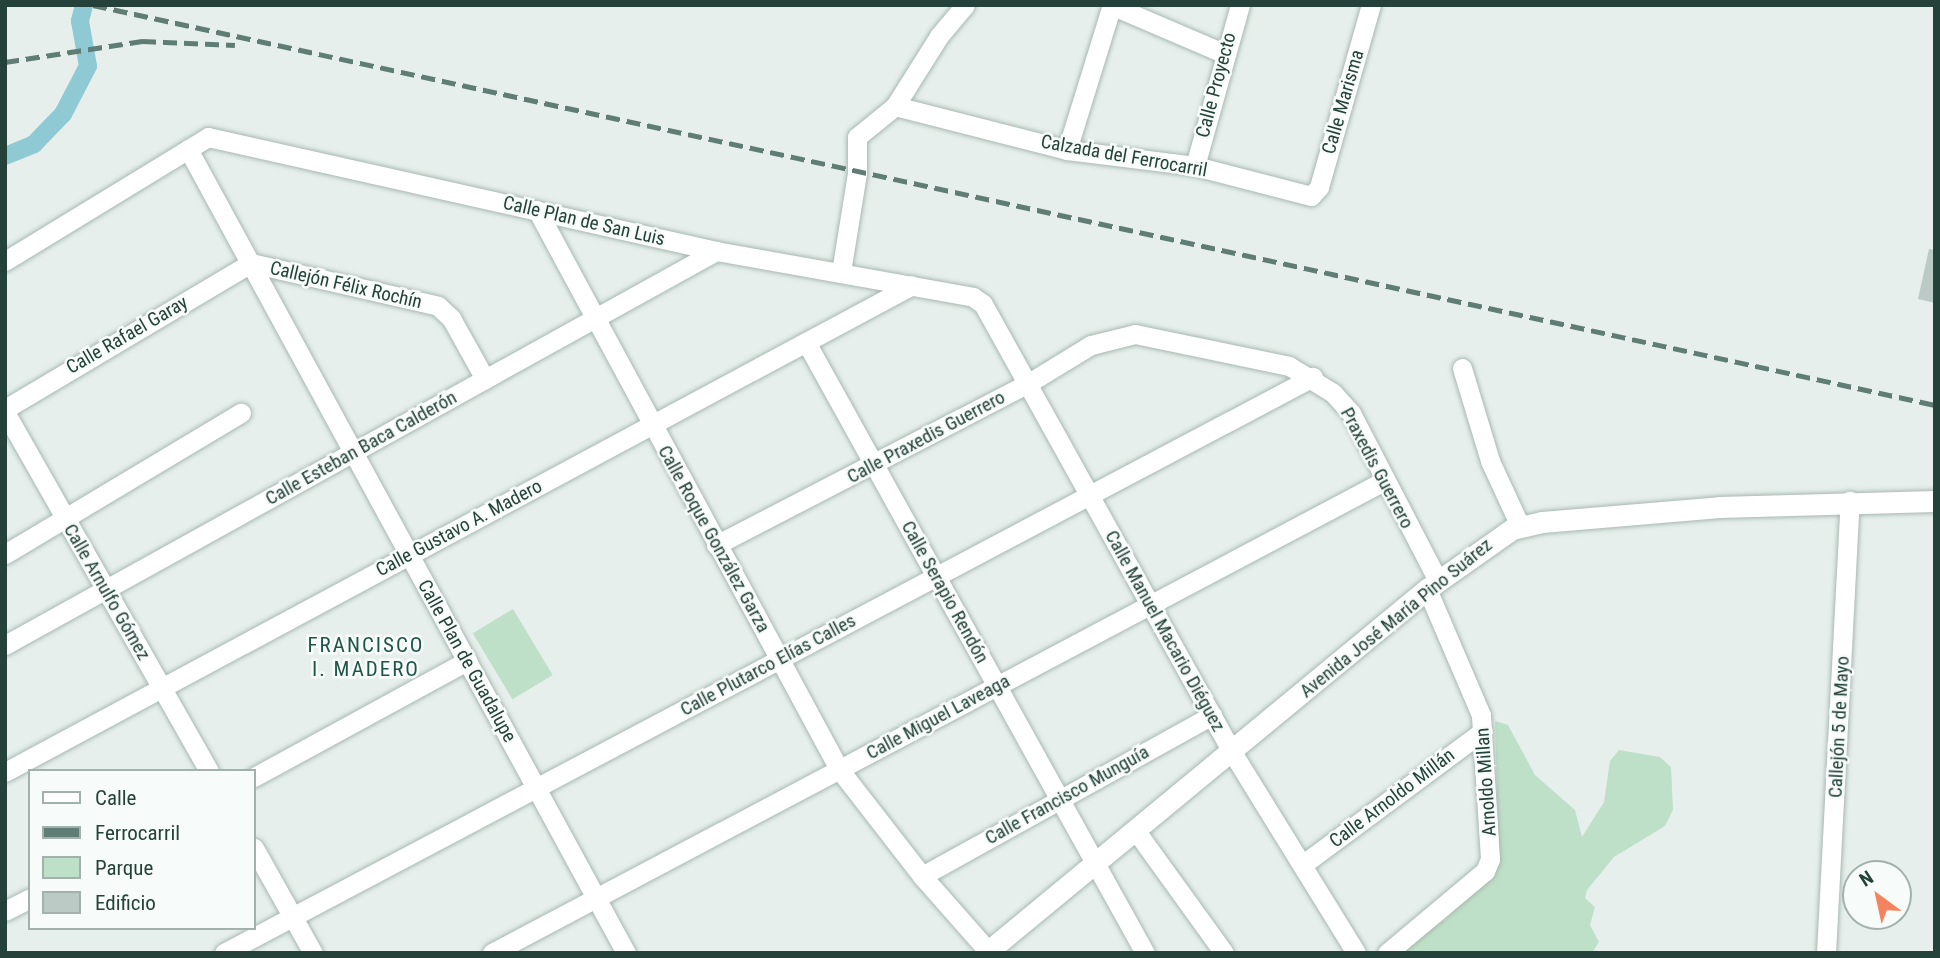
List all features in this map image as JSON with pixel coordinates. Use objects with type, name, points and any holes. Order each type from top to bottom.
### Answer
[{"type":"street","points":[[841,272],[857,173],[857,137],[895,106],[939,36],[965,5]]},
{"type":"street","name":"Calle Proyecto","points":[[1195,166],[1223,53],[1240,5]]},
{"type":"street","name":"Calle Marisma","points":[[1311,196],[1319,187],[1371,5]]},
{"type":"street","points":[[1067,150],[1112,6],[1223,53]]},
{"type":"street","name":"Calzada del Ferrocarril","points":[[895,106],[1067,150],[1195,166],[1311,196]]},
{"type":"street","name":"Calle Plan de San Luis","points":[[5,261],[208,137],[716,251],[972,297],[983,304]]},
{"type":"street","name":"Calle Plan de Guadalupe","points":[[188,149],[626,953]]},
{"type":"street","name":"Calle Roque González Garza","points":[[537,209],[650,426],[781,658],[839,769],[922,876],[988,952]]},
{"type":"street","name":"Calle Esteban Baca Calderón","points":[[5,645],[716,251]]},
{"type":"street","name":"Callejón Félix Rochín","points":[[251,263],[438,306],[452,318],[485,379]]},
{"type":"street","name":"Calle Rafael Garay","points":[[5,411],[251,263]]},
{"type":"street","name":"Calle Gustavo A. Madero","points":[[5,772],[912,285]]},
{"type":"street","name":"Calle Manuel Macario Diéguez","points":[[983,304],[1232,752],[1356,953]]},
{"type":"street","name":"Calle Praxedis Guerrero","points":[[716,545],[1027,384],[1091,345],[1135,334]]},
{"type":"street","name":"Praxedis Guerrero","points":[[1135,334],[1263,360],[1312,377],[1351,413],[1437,582]]},
{"type":"street","name":"Calle Serapio Rendón","points":[[806,342],[1145,953]]},
{"type":"street","points":[[1462,368],[1490,461],[1520,526]]},
{"type":"street","name":"Calle Plutarco Elías Calles","points":[[224,953],[1312,377]]},
{"type":"street","name":"Calle Arnulfo Gómez","points":[[5,411],[208,769]]},
{"type":"street","points":[[5,554],[242,412]]},
{"type":"street","name":"Calle Miguel Laveaga","points":[[492,953],[1384,481]]},
{"type":"street","name":"Avenida José María Pino Suárez","points":[[988,952],[1437,582],[1465,560],[1520,526],[1850,501],[1935,501]]},
{"type":"street","name":"Callejón 5 de Mayo","points":[[1826,953],[1850,501]]},
{"type":"street","name":"Arnoldo Millan","points":[[1387,953],[1485,871],[1490,859],[1483,731],[1437,582]]},
{"type":"street","points":[[256,776],[467,661]]},
{"type":"street","name":"Calle Francisco Munguía","points":[[922,876],[1212,715]]},
{"type":"street","name":"Calle Arnoldo Millán","points":[[1302,865],[1483,731]]},
{"type":"street","points":[[1136,831],[1224,953]]},
{"type":"street","points":[[256,852],[313,953]]},
{"type":"street","points":[[5,911],[28,899]]},
{"type":"green space","points":[[513,609],[553,675],[512,699],[473,633]]},
{"type":"green space","points":[[1495,721],[1508,725],[1535,775],[1575,810],[1582,837],[1604,802],[1610,761],[1619,750],[1660,757],[1671,767],[1673,810],[1665,826],[1614,857],[1587,890],[1585,898],[1595,907],[1590,925],[1599,942],[1592,953],[1398,953],[1446,919],[1499,865]]},
{"type":"building","points":[[1929,249],[1935,250],[1935,303],[1918,299]]},
{"type":"waterway","points":[[5,156],[34,144],[63,114],[88,66],[80,21],[84,5]]},
{"type":"railway","points":[[93,5],[1935,405]]},
{"type":"railway","points":[[5,62],[142,41],[235,45]]},
{"type":"district","name":"FRANCISCO I. MADERO","points":[[366,657]]}]
